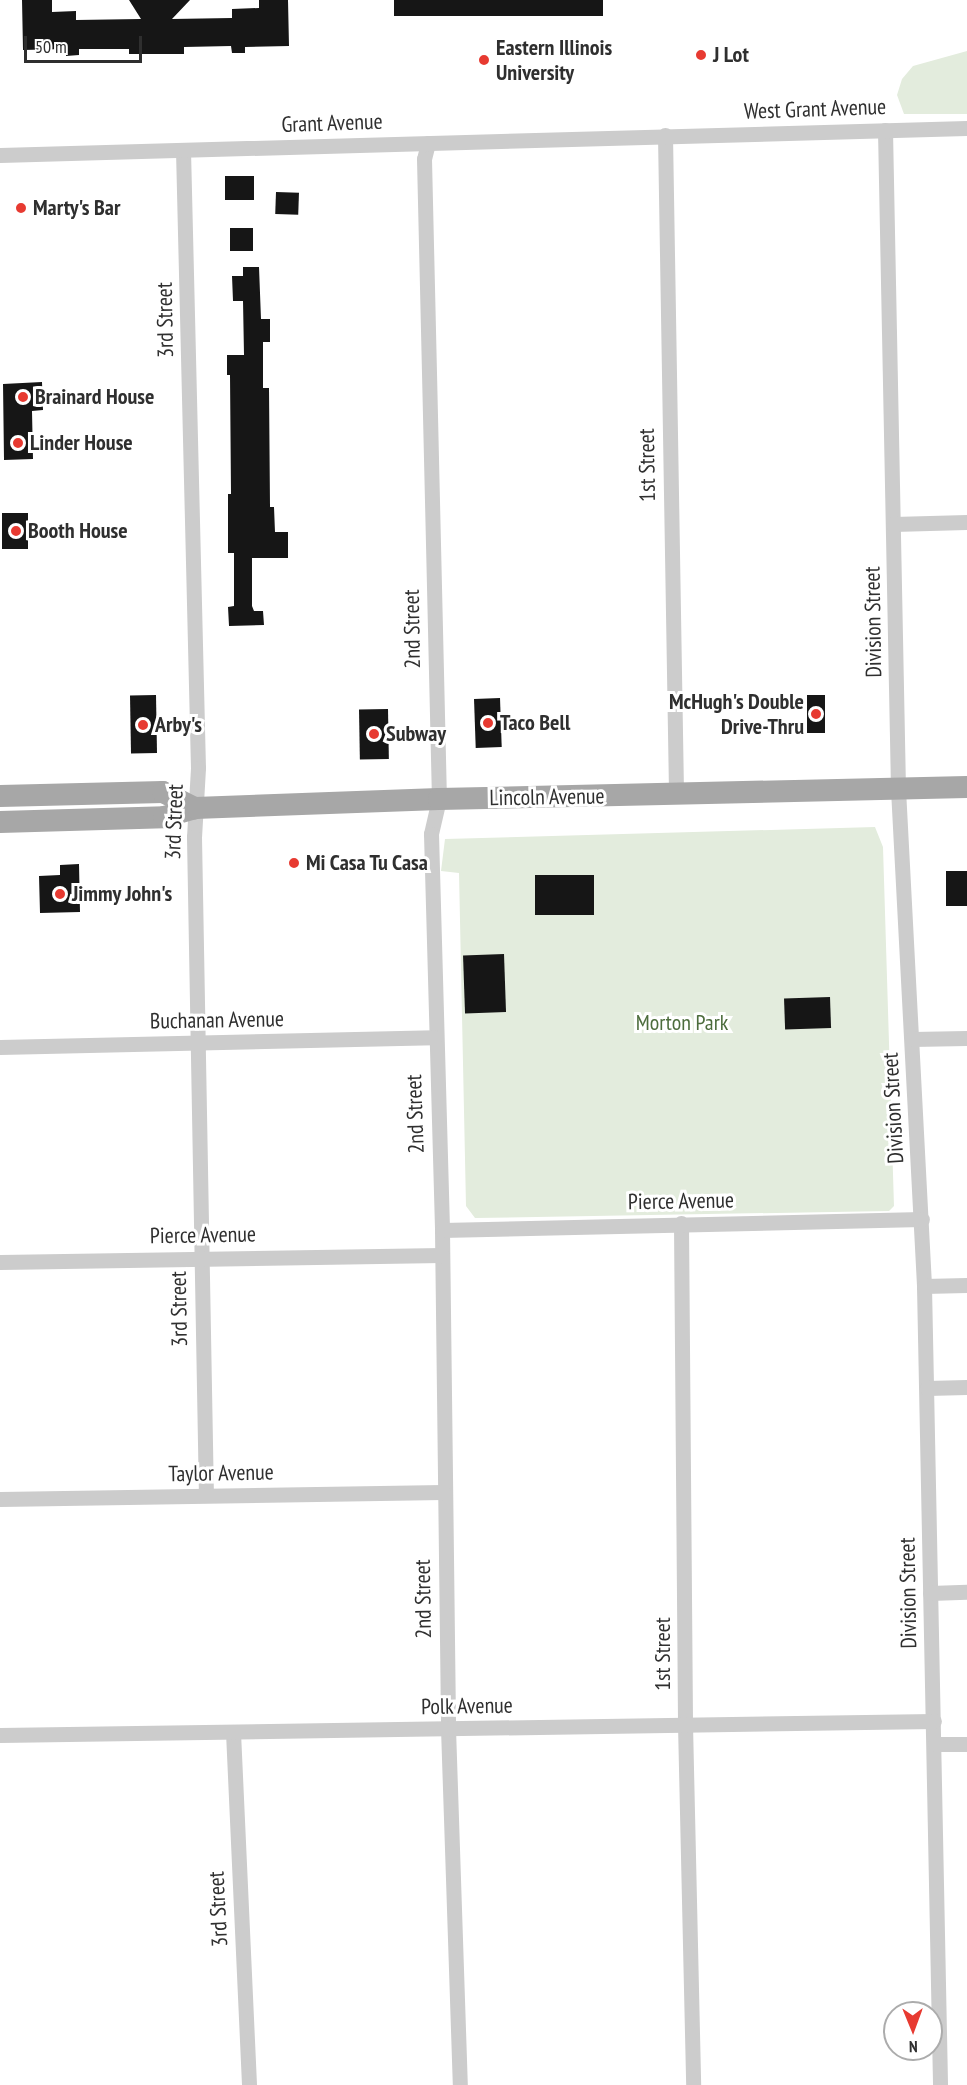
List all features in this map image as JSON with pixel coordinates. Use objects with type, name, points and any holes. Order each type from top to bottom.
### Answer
[{"type":"main road","name":"Lincoln Avenue","points":[[0,822],[164,817],[195,808],[439,799],[967,788]]},
{"type":"main road","name":"Lincoln Avenue","points":[[0,796],[163,792],[195,808]]},
{"type":"street","name":"West Grant Avenue","points":[[665,135],[967,128]]},
{"type":"street","name":"Division Street","points":[[885,129],[898,789],[922,1219],[927,1388],[940,2085]]},
{"type":"street","name":"Grant Avenue","points":[[0,155],[665,135]]},
{"type":"street","name":"1st Street","points":[[665,135],[676,795]]},
{"type":"street","name":"2nd Street","points":[[428,143],[424,159],[439,799],[430,834],[434,1037],[442,1230],[443,1492],[448,1728],[460,2085]]},
{"type":"street","name":"3rd Street","points":[[183,150],[198,768],[195,808],[197,1042],[206,1496]]},
{"type":"street","points":[[893,524],[967,522]]},
{"type":"street","name":"Buchanan Avenue","points":[[0,1047],[434,1037]]},
{"type":"street","points":[[912,1040],[967,1038]]},
{"type":"street","name":"Pierce Avenue","points":[[442,1230],[922,1219]]},
{"type":"street","name":"1st Street","points":[[681,1223],[685,1724],[693,2085]]},
{"type":"street","name":"Pierce Avenue","points":[[0,1262],[442,1255]]},
{"type":"street","points":[[924,1286],[967,1285]]},
{"type":"street","points":[[927,1388],[967,1388]]},
{"type":"street","name":"Taylor Avenue","points":[[0,1499],[443,1492]]},
{"type":"street","points":[[930,1593],[967,1592]]},
{"type":"street","name":"Polk Avenue","points":[[0,1735],[934,1721]]},
{"type":"street","name":"3rd Street","points":[[233,1732],[249,2085]]},
{"type":"street","points":[[935,1744],[967,1744]]},
{"type":"green space","points":[[967,51],[967,114],[904,114],[897,95],[902,79],[913,66]]},
{"type":"green space","name":"Morton Park","points":[[875,827],[883,847],[894,1206],[889,1211],[475,1218],[466,1206],[459,873],[441,871],[445,839]]},
{"type":"building","points":[[22,0],[52,0],[52,12],[76,11],[76,20],[141,19],[129,0],[190,0],[172,19],[232,18],[232,9],[259,8],[259,0],[288,0],[289,46],[245,47],[245,53],[232,53],[231,46],[184,47],[184,54],[129,54],[129,49],[79,49],[79,55],[66,56],[66,49],[23,50]]},
{"type":"building","points":[[394,0],[603,0],[603,16],[394,16]]},
{"type":"building","points":[[225,176],[254,176],[254,200],[225,200]]},
{"type":"building","points":[[276,192],[299,193],[298,215],[275,214]]},
{"type":"building","points":[[230,228],[253,228],[253,251],[230,251]]},
{"type":"building","points":[[243,267],[259,267],[261,319],[270,319],[270,342],[263,342],[263,388],[269,388],[270,507],[274,507],[275,532],[288,532],[288,558],[252,558],[252,606],[254,611],[263,611],[264,625],[229,626],[228,607],[234,606],[234,553],[228,553],[228,494],[231,494],[230,375],[227,375],[227,355],[244,355],[243,301],[233,301],[232,276],[243,276]]},
{"type":"building","points":[[42,382],[43,410],[32,411],[33,459],[4,460],[3,384]]},
{"type":"building","name":"Booth House","points":[[2,513],[28,513],[28,549],[2,549]]},
{"type":"building","name":"Arby's","points":[[130,695],[156,695],[157,753],[131,753]]},
{"type":"building","name":"McHugh's Double Drive-Thru","points":[[807,695],[825,695],[825,733],[807,733]]},
{"type":"building","name":"Taco Bell","points":[[500,698],[502,747],[476,748],[474,699]]},
{"type":"building","name":"Subway","points":[[388,709],[389,759],[360,759],[359,710]]},
{"type":"building","name":"Jimmy John's","points":[[79,864],[80,912],[40,913],[39,876],[60,875],[60,865]]},
{"type":"building","points":[[946,871],[967,871],[967,906],[946,906]]},
{"type":"building","points":[[535,875],[594,875],[594,915],[535,915]]},
{"type":"building","points":[[504,954],[506,1012],[465,1013],[463,955]]},
{"type":"building","points":[[830,997],[831,1028],[785,1030],[784,999]]},
{"type":"place","name":"J Lot","points":[[701,55]]},
{"type":"place","name":"Eastern Illinois University","points":[[484,60]]},
{"type":"place","name":"Marty's Bar","points":[[21,208]]},
{"type":"place","name":"Brainard House","points":[[23,397]]},
{"type":"place","name":"Linder House","points":[[18,443]]},
{"type":"place","name":"Booth House","points":[[16,531]]},
{"type":"place","name":"McHugh's Double Drive-Thru","points":[[816,714]]},
{"type":"place","name":"Taco Bell","points":[[488,723]]},
{"type":"place","name":"Arby's","points":[[143,725]]},
{"type":"place","name":"Subway","points":[[374,734]]},
{"type":"place","name":"Mi Casa Tu Casa","points":[[294,863]]},
{"type":"place","name":"Jimmy John's","points":[[60,894]]}]
